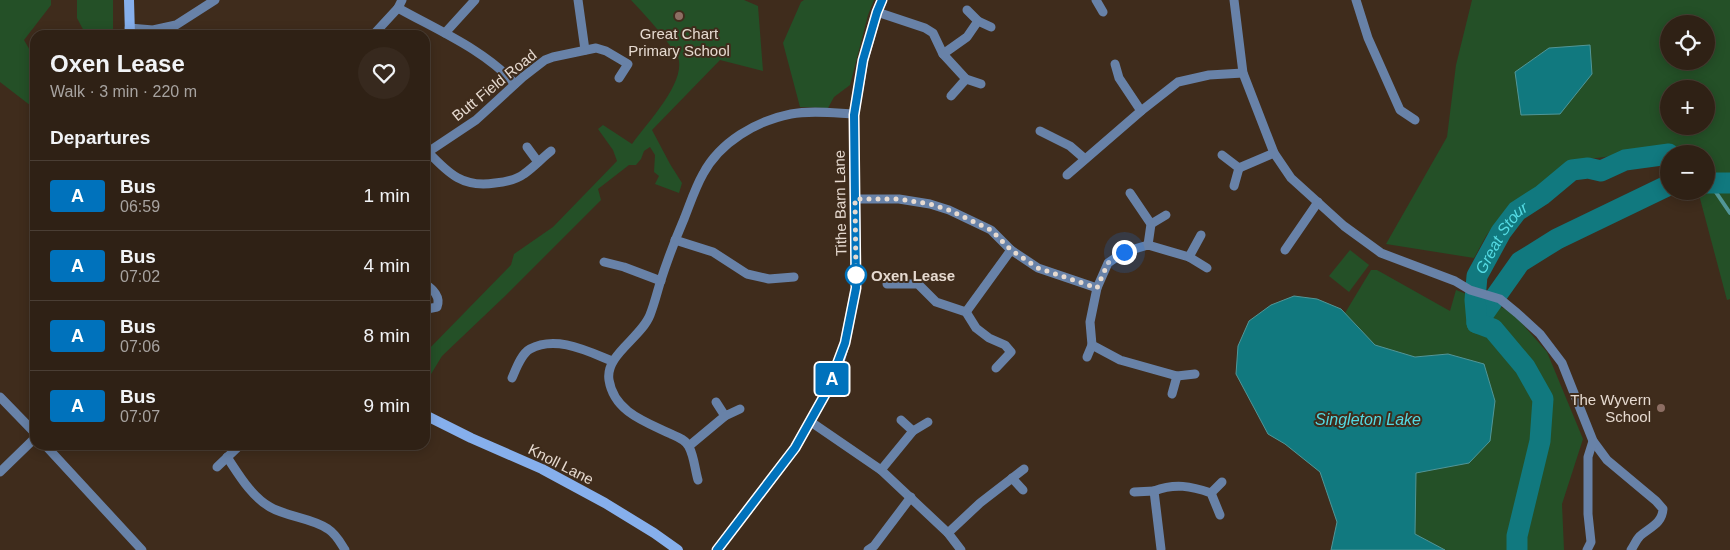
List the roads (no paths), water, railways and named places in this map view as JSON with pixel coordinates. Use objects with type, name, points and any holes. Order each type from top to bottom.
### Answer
[{"type":"street","points":[[129,0],[129,30]]},
{"type":"street","points":[[153,30],[176,25],[215,0]]},
{"type":"street","points":[[445,33],[475,0]]},
{"type":"street","points":[[578,0],[585,50]]},
{"type":"street","name":"Tithe Barn Lane","points":[[717,550],[795,448],[827,391],[839,363],[856,288],[855,114],[863,60],[882,0]]},
{"type":"street","points":[[1096,0],[1103,12]]},
{"type":"street","points":[[1234,0],[1243,73],[1274,153],[1292,178],[1344,226],[1381,252],[1455,281],[1470,290],[1500,300],[1540,334],[1562,363],[1593,442],[1607,460],[1664,509],[1663,516],[1650,530],[1640,536],[1631,550]]},
{"type":"street","points":[[1356,0],[1368,38],[1400,110],[1415,120]]},
{"type":"street","points":[[377,30],[400,4],[432,28],[445,33],[494,63],[515,84]]},
{"type":"street","points":[[967,10],[978,21],[991,27]]},
{"type":"street","points":[[877,12],[925,28],[933,33],[943,54],[966,79],[981,84]]},
{"type":"street","points":[[943,54],[967,37],[978,21]]},
{"type":"street","name":"Butt Field Road","points":[[430,150],[476,120],[515,84],[545,60],[564,54],[599,49],[628,64],[619,78]]},
{"type":"street","points":[[1115,64],[1120,78],[1141,111]]},
{"type":"street","points":[[1067,175],[1141,111],[1178,82],[1209,75],[1243,73]]},
{"type":"street","points":[[951,96],[966,79]]},
{"type":"street","points":[[698,480],[689,446],[682,440],[632,415],[619,403],[612,393],[608,378],[612,360],[634,338],[649,317],[675,240],[704,172],[718,153],[740,134],[758,124],[791,114],[807,112],[855,114]]},
{"type":"street","points":[[1040,131],[1070,146],[1085,158]]},
{"type":"street","points":[[527,147],[538,162]]},
{"type":"street","points":[[430,156],[458,180],[484,185],[507,182],[523,175],[551,151]]},
{"type":"street","points":[[1239,168],[1274,153]]},
{"type":"street","points":[[1222,156],[1239,168]]},
{"type":"street","points":[[1234,186],[1239,168]]},
{"type":"street","points":[[1130,193],[1152,224],[1148,245]]},
{"type":"street","points":[[855,199],[899,199],[930,204],[949,210],[991,230],[1011,250],[1038,268],[1097,288]]},
{"type":"street","points":[[1286,250],[1318,202]]},
{"type":"street","points":[[1152,224],[1166,215]]},
{"type":"street","points":[[1189,257],[1201,235]]},
{"type":"street","points":[[675,240],[713,252],[747,274],[769,280],[794,277]]},
{"type":"street","points":[[1087,357],[1092,345],[1090,322],[1097,288],[1108,263],[1124,252],[1148,245],[1189,257],[1207,268]]},
{"type":"street","points":[[966,312],[1011,250]]},
{"type":"street","points":[[604,262],[624,266],[661,281]]},
{"type":"street","points":[[887,284],[918,284],[936,302],[966,312],[976,328],[989,338],[1005,345],[1010,352],[996,368]]},
{"type":"street","points":[[430,289],[438,297],[439,302],[437,307],[430,309]]},
{"type":"street","points":[[512,378],[520,362],[530,349],[550,344],[559,343],[612,360]]},
{"type":"street","points":[[1092,345],[1120,360],[1177,376],[1195,374]]},
{"type":"street","points":[[1172,394],[1177,376]]},
{"type":"street","points":[[0,397],[30,428]]},
{"type":"street","points":[[716,402],[725,416]]},
{"type":"street","points":[[689,446],[725,416],[740,408]]},
{"type":"street","name":"Knoll Lane","points":[[430,417],[550,473],[605,503],[678,550]]},
{"type":"street","points":[[901,420],[913,431]]},
{"type":"street","points":[[810,422],[881,470],[948,533],[961,550]]},
{"type":"street","points":[[881,470],[913,431],[928,422]]},
{"type":"street","points":[[1587,550],[1591,542],[1588,514],[1588,458],[1593,442]]},
{"type":"street","points":[[0,472],[30,443]]},
{"type":"street","points":[[52,450],[139,547],[128,550]]},
{"type":"street","points":[[217,467],[235,450]]},
{"type":"street","points":[[227,457],[250,489],[262,501],[271,507],[326,527],[336,536],[346,550]]},
{"type":"street","points":[[948,533],[980,503],[1024,469]]},
{"type":"street","points":[[1012,478],[1023,490]]},
{"type":"street","points":[[1211,493],[1222,482]]},
{"type":"street","points":[[1134,492],[1154,491],[1178,485],[1193,486],[1211,493],[1220,515]]},
{"type":"street","points":[[1154,491],[1161,550]]},
{"type":"street","points":[[868,550],[874,546],[911,497]]},
{"type":"water","points":[[1590,45],[1592,74],[1560,114],[1521,115],[1515,72],[1549,48]]},
{"type":"water","name":"Singleton Lake","points":[[1294,296],[1317,299],[1341,309],[1375,345],[1415,357],[1448,354],[1484,364],[1495,401],[1490,441],[1469,463],[1416,473],[1415,534],[1445,550],[1331,550],[1337,522],[1320,472],[1285,444],[1268,434],[1236,374],[1238,346],[1249,321],[1271,305]]},
{"type":"waterway","name":"Great Stour","points":[[1517,550],[1517,536],[1540,441],[1543,399],[1525,367],[1493,329],[1477,323],[1475,300],[1477,276],[1501,232],[1517,211],[1542,195],[1572,170],[1588,168],[1601,171],[1625,160],[1660,155]]},
{"type":"waterway","name":"Great Stour","points":[[1715,183],[1730,183]]},
{"type":"waterway","points":[[1477,323],[1520,262],[1557,239],[1660,189]]},
{"type":"waterway","points":[[1715,191],[1730,213]]},
{"type":"place","name":"Great Chart Primary School","points":[[679,16]]},
{"type":"place","name":"Oxen Lease","points":[[856,275]]},
{"type":"place","name":"The Wyvern School","points":[[1661,408]]}]
